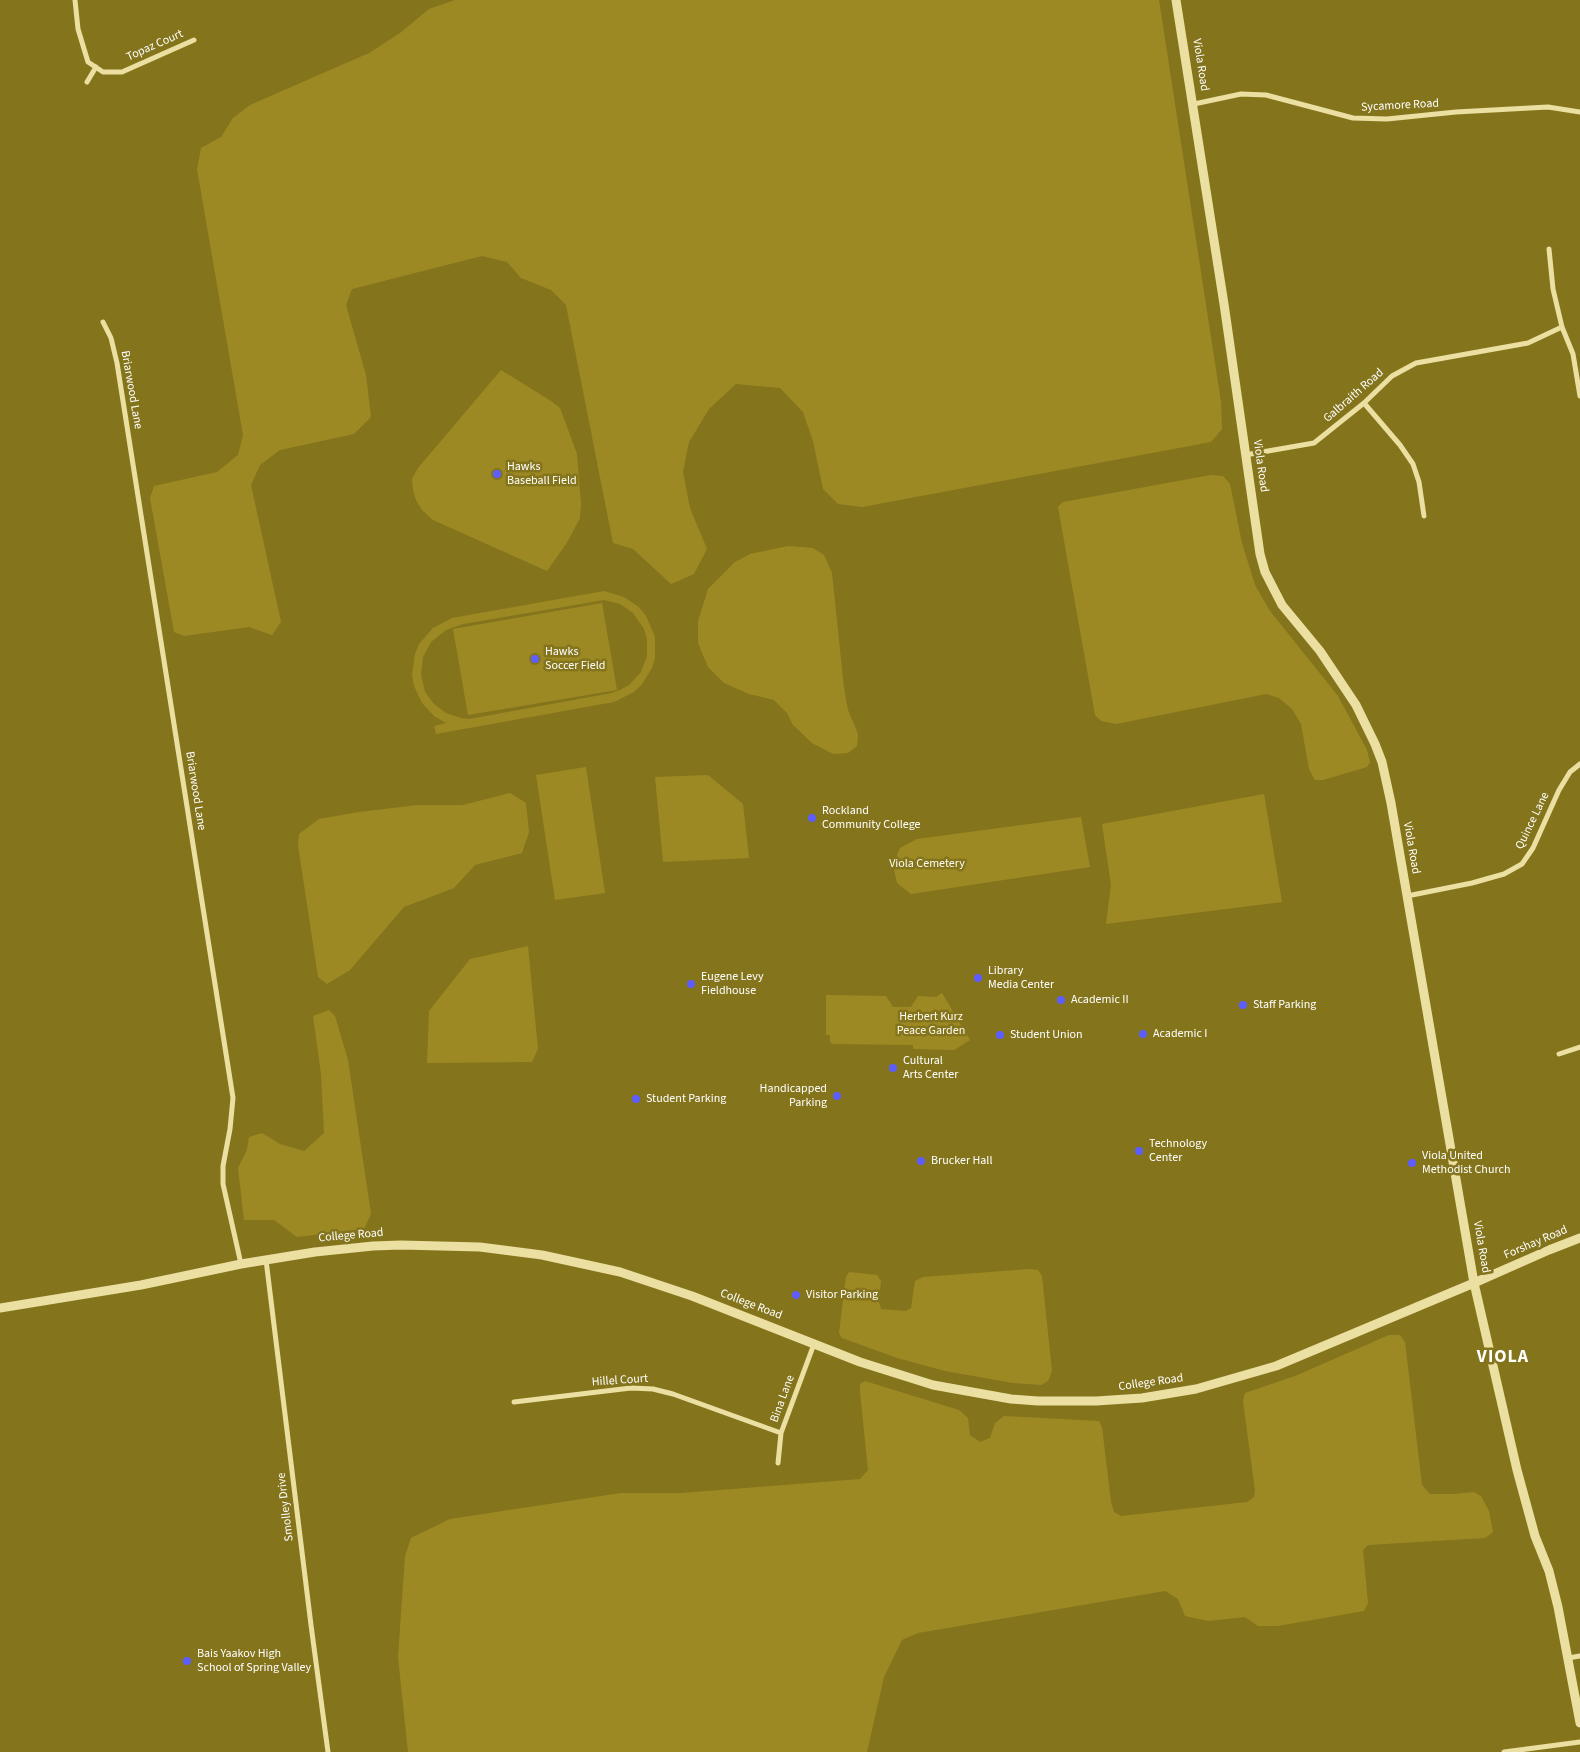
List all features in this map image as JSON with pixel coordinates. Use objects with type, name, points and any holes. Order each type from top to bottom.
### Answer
[{"type":"street","points":[[75,0],[82,46],[88,62],[96,67],[87,82]]},
{"type":"street","name":"Viola Road","points":[[1176,0],[1194,104],[1260,554],[1272,588],[1282,605],[1333,669],[1356,705],[1375,744],[1388,790],[1474,1283],[1517,1470],[1535,1536],[1549,1571],[1558,1607],[1580,1723]]},
{"type":"street","name":"Topaz Court","points":[[96,67],[103,72],[122,72],[194,40]]},
{"type":"street","name":"Sycamore Road","points":[[1194,104],[1241,94],[1266,95],[1353,118],[1387,119],[1548,106],[1580,112]]},
{"type":"street","points":[[1548,249],[1553,289],[1562,327],[1573,354],[1580,396]]},
{"type":"street","name":"Briarwood Lane","points":[[103,322],[111,338],[117,362],[233,1098],[230,1130],[223,1166],[223,1184],[241,1264]]},
{"type":"street","name":"Galbraith Road","points":[[1246,455],[1314,443],[1364,403],[1392,376],[1416,363],[1528,343],[1562,327]]},
{"type":"street","points":[[1364,403],[1400,445],[1412,464],[1419,482],[1424,516]]},
{"type":"street","name":"Quince Lane","points":[[1407,896],[1472,883],[1504,874],[1522,864],[1533,848],[1558,790],[1570,772],[1580,764]]},
{"type":"street","points":[[1559,1054],[1580,1047]]},
{"type":"street","name":"Forshay Road","points":[[1474,1283],[1580,1238]]},
{"type":"street","name":"College Road","points":[[0,1308],[141,1285],[266,1259],[344,1248],[401,1245],[480,1247],[542,1255],[596,1266],[644,1279],[910,1379],[985,1395],[1065,1402],[1142,1398],[1178,1393],[1222,1383],[1276,1366],[1474,1283]]},
{"type":"street","name":"Smolley Drive","points":[[266,1259],[328,1752]]},
{"type":"street","name":"Bina Lane","points":[[778,1463],[781,1433],[814,1344]]},
{"type":"street","name":"Hillel Court","points":[[514,1402],[631,1388],[653,1388],[781,1433]]},
{"type":"street","points":[[1568,1658],[1580,1656]]},
{"type":"street","points":[[1504,1752],[1580,1742]]},
{"type":"green space","points":[[455,0],[1159,0],[1221,402],[1222,429],[1211,442],[862,507],[838,504],[823,489],[813,441],[803,412],[780,388],[736,384],[709,409],[689,442],[683,472],[690,508],[707,549],[694,574],[671,584],[633,549],[613,543],[566,305],[551,290],[521,278],[507,262],[482,256],[352,289],[346,305],[366,375],[371,417],[354,434],[280,450],[260,465],[251,485],[281,622],[272,635],[249,627],[184,636],[174,632],[150,498],[154,486],[217,472],[238,455],[243,435],[197,169],[201,148],[221,137],[233,118],[250,105],[369,53],[400,33],[429,9]]},
{"type":"green space","name":"Hawks Baseball Field","points":[[501,370],[560,408],[577,454],[581,504],[580,518],[568,541],[547,571],[433,520],[422,510],[413,490],[412,479],[418,468]]},
{"type":"green space","points":[[1211,475],[1223,476],[1230,484],[1242,543],[1255,585],[1270,611],[1338,696],[1367,750],[1370,762],[1367,767],[1323,780],[1315,780],[1309,769],[1301,724],[1292,709],[1279,698],[1266,694],[1116,724],[1101,721],[1095,715],[1058,507],[1063,502]]},
{"type":"green space","points":[[788,546],[813,548],[824,555],[832,573],[844,688],[848,710],[858,734],[857,746],[848,753],[833,754],[812,743],[793,725],[787,713],[774,700],[749,694],[724,683],[708,667],[698,643],[698,621],[708,589],[735,562],[750,554]]},
{"type":"green space","points":[[604,591],[624,597],[639,607],[646,616],[655,637],[655,658],[652,668],[642,684],[634,692],[614,702],[436,734],[434,726],[446,723],[434,716],[422,703],[414,686],[412,675],[415,654],[419,644],[433,628],[452,618]],"holes":[[[604,600],[620,604],[633,613],[644,629],[647,639],[647,656],[641,672],[629,685],[620,690],[469,719],[446,713],[434,704],[425,692],[421,675],[423,657],[431,642],[446,630],[463,624]]]},
{"type":"green space","name":"Hawks Soccer Field","points":[[602,603],[617,690],[468,715],[453,629]]},
{"type":"green space","points":[[586,767],[605,893],[555,900],[536,775]]},
{"type":"green space","points":[[708,775],[743,804],[749,858],[663,862],[655,777]]},
{"type":"green space","points":[[510,793],[526,803],[529,832],[522,853],[475,865],[454,888],[404,907],[350,970],[327,984],[318,977],[298,845],[299,834],[319,819],[418,805],[463,805]]},
{"type":"green space","points":[[1264,794],[1282,902],[1106,924],[1111,885],[1102,824]]},
{"type":"green space","name":"Viola Cemetery","points":[[1081,817],[1090,867],[911,894],[897,883],[893,865],[900,848],[917,839]]},
{"type":"green space","points":[[528,946],[538,1049],[532,1062],[427,1063],[429,1011],[470,959]]},
{"type":"green space","name":"Herbert Kurz Peace Garden","points":[[942,993],[970,1040],[954,1050],[913,1049],[913,1045],[833,1044],[830,1042],[830,1035],[826,1035],[826,995],[886,996],[893,1007],[911,1007],[918,996],[936,997]]},
{"type":"green space","points":[[329,1010],[335,1016],[348,1060],[371,1214],[364,1229],[297,1237],[274,1220],[244,1220],[238,1168],[247,1150],[249,1137],[262,1133],[280,1144],[304,1151],[324,1133],[321,1074],[313,1016]]},
{"type":"green space","points":[[1038,1270],[1042,1276],[1052,1371],[1048,1381],[1041,1385],[1013,1383],[945,1371],[897,1358],[842,1338],[839,1333],[846,1277],[849,1272],[877,1275],[881,1281],[879,1302],[881,1309],[906,1311],[911,1308],[915,1281],[923,1277]]},
{"type":"green space","points":[[1389,1335],[1400,1335],[1405,1342],[1422,1485],[1430,1494],[1474,1492],[1481,1496],[1489,1511],[1493,1532],[1485,1538],[1368,1545],[1363,1550],[1368,1603],[1364,1611],[1278,1626],[1258,1626],[1245,1617],[1208,1621],[1185,1616],[1178,1599],[1165,1591],[918,1633],[902,1640],[884,1677],[867,1752],[408,1752],[398,1657],[405,1556],[411,1538],[450,1519],[621,1493],[682,1493],[860,1479],[868,1470],[860,1392],[860,1384],[865,1381],[959,1410],[968,1418],[970,1435],[980,1442],[990,1438],[995,1423],[1004,1416],[1099,1421],[1102,1427],[1111,1502],[1114,1512],[1121,1516],[1247,1502],[1254,1497],[1255,1491],[1243,1401],[1245,1393],[1295,1376]]},
{"type":"place","name":"Hawks Baseball Field","points":[[497,474]]},
{"type":"place","name":"Hawks Soccer Field","points":[[535,659]]},
{"type":"place","name":"Rockland Community College","points":[[812,818]]},
{"type":"place","name":"Library Media Center","points":[[978,978]]},
{"type":"place","name":"Eugene Levy Fieldhouse","points":[[691,984]]},
{"type":"place","name":"Academic II","points":[[1061,1000]]},
{"type":"place","name":"Staff Parking","points":[[1243,1005]]},
{"type":"place","name":"Academic I","points":[[1143,1034]]},
{"type":"place","name":"Student Union","points":[[1000,1035]]},
{"type":"place","name":"Cultural Arts Center","points":[[893,1068]]},
{"type":"place","name":"Handicapped Parking","points":[[837,1096]]},
{"type":"place","name":"Student Parking","points":[[636,1099]]},
{"type":"place","name":"Technology Center","points":[[1139,1151]]},
{"type":"place","name":"Brucker Hall","points":[[921,1161]]},
{"type":"place","name":"Viola United Methodist Church","points":[[1412,1163]]},
{"type":"place","name":"Visitor Parking","points":[[796,1295]]},
{"type":"place","name":"Bais Yaakov High School of Spring Valley","points":[[187,1661]]},
{"type":"district","name":"VIOLA","points":[[1503,1358]]}]
